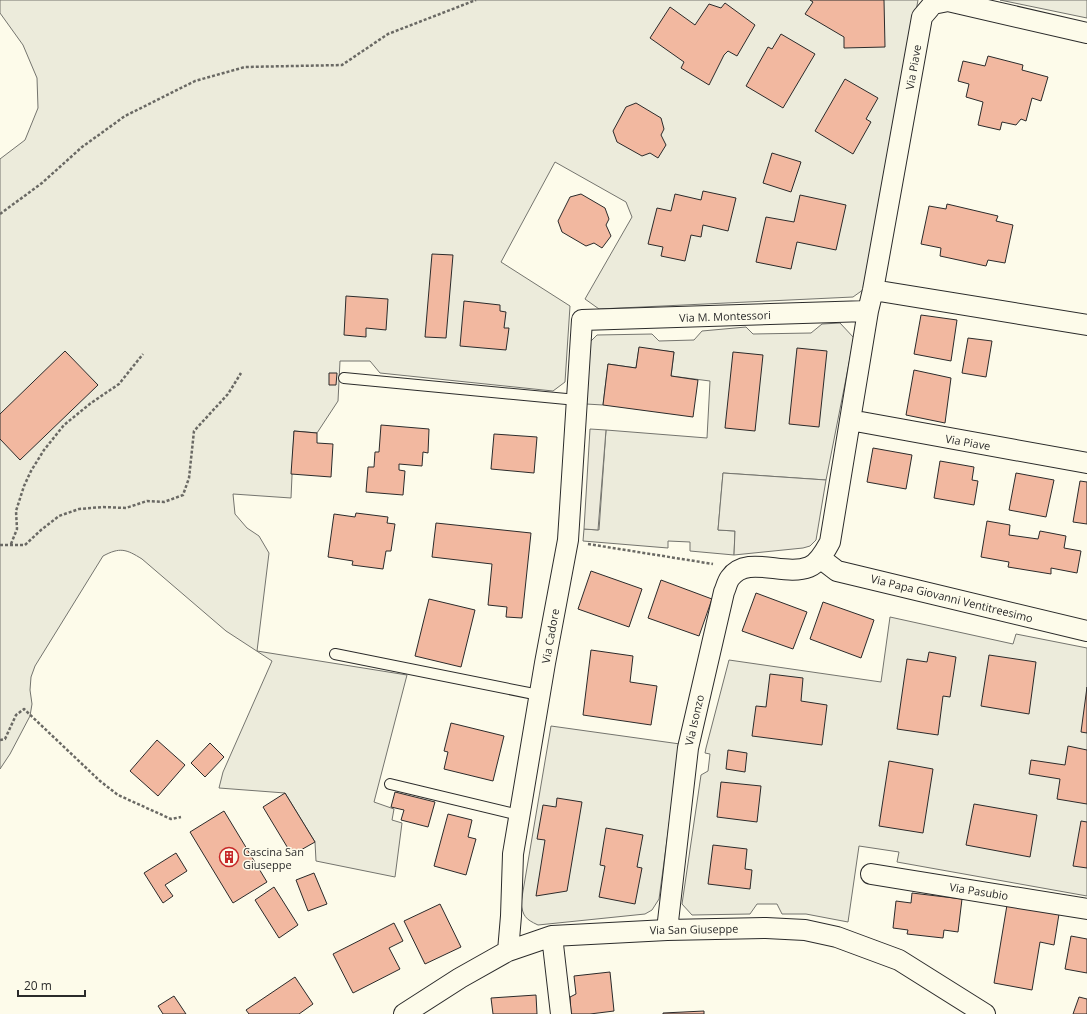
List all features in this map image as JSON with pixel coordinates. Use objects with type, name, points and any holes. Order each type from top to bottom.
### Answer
[{"type":"street","name":"Via Piave","points":[[740,568],[757,567],[790,570],[809,567],[820,558],[830,542],[868,311],[922,17],[933,4],[948,1],[1087,33]]},
{"type":"street","points":[[873,290],[1087,324]]},
{"type":"street","name":"Via M. Montessori","points":[[582,320],[868,311]]},
{"type":"street","name":"Via Cadore","points":[[508,951],[511,916],[512,854],[539,695],[568,540],[582,320]]},
{"type":"street","name":"Via Piave","points":[[850,420],[1087,463]]},
{"type":"street","name":"Via Papa Giovanni Ventitreesimo","points":[[820,558],[837,571],[1087,631]]},
{"type":"street","name":"Via Isonzo","points":[[667,930],[688,748],[724,592],[729,579],[740,568]]},
{"type":"street","name":"Via Pasubio","points":[[871,874],[1087,909]]},
{"type":"street","name":"Via San Giuseppe","points":[[404,1014],[460,978],[508,951],[552,936],[667,930],[766,928],[805,930],[838,937],[899,960],[985,1014]]},
{"type":"street","points":[[552,936],[561,1014]]},
{"type":"lane","points":[[344,378],[577,400]]},
{"type":"lane","points":[[335,654],[539,695]]},
{"type":"lane","points":[[390,784],[519,815]]},
{"type":"path","points":[[0,214],[42,184],[82,147],[124,116],[194,81],[245,67],[342,65],[388,34],[476,0]]},
{"type":"path","points":[[10,544],[17,529],[16,511],[24,486],[44,450],[64,425],[91,403],[119,384],[143,354]]},
{"type":"path","points":[[0,545],[25,545],[59,516],[79,509],[126,508],[147,502],[164,502],[183,494],[189,478],[194,431],[228,394],[241,373]]},
{"type":"path","points":[[568,540],[740,568]]},
{"type":"path","points":[[0,740],[5,739],[16,715],[24,709],[100,781],[118,795],[171,819],[181,817]]},
{"type":"shaded area","points":[[0,0],[918,0],[867,287],[853,297],[599,309],[585,299],[632,217],[626,202],[555,162],[501,262],[570,306],[565,382],[553,391],[380,373],[370,361],[340,361],[338,401],[317,433],[294,431],[291,498],[233,494],[235,514],[247,528],[259,536],[269,553],[257,651],[407,675],[374,802],[394,809],[392,820],[402,823],[395,877],[316,861],[315,842],[285,793],[219,788],[223,772],[272,661],[226,631],[142,559],[127,551],[114,551],[103,556],[35,666],[31,677],[30,690],[32,704],[30,716],[10,754],[0,769],[0,159],[25,140],[38,108],[37,78],[23,45],[0,13]]},
{"type":"shaded area","points":[[1000,0],[1087,0],[1087,18]]},
{"type":"shaded area","points":[[840,323],[854,338],[826,480],[723,473],[718,530],[735,531],[734,555],[690,551],[690,542],[668,541],[668,548],[583,541],[584,529],[599,530],[606,430],[707,438],[710,381],[671,376],[674,352],[639,348],[636,368],[608,364],[603,405],[586,404],[590,342],[597,335],[652,334],[659,341],[694,340],[702,331],[746,327],[753,334],[811,333],[822,324]]},
{"type":"shaded area","points":[[590,429],[606,430],[598,530],[584,529]]},
{"type":"shaded area","points":[[723,473],[826,480],[816,540],[810,546],[803,548],[734,555],[735,531],[718,530]]},
{"type":"shaded area","points":[[890,617],[1013,644],[1016,634],[1087,648],[1087,896],[897,862],[899,852],[859,846],[848,922],[806,914],[782,914],[777,904],[757,904],[750,914],[692,915],[682,904],[701,775],[708,771],[710,754],[705,753],[729,660],[881,682]]},
{"type":"shaded area","points":[[551,726],[680,744],[659,899],[652,910],[645,914],[538,925],[525,917],[521,903]]},
{"type":"building","points":[[810,0],[884,0],[885,47],[844,48],[844,37],[805,14],[813,2]]},
{"type":"building","points":[[725,3],[755,25],[737,56],[728,51],[724,55],[709,85],[681,68],[684,62],[650,38],[670,7],[695,25],[709,4],[721,8]]},
{"type":"building","points":[[781,34],[815,54],[783,108],[746,86],[768,47],[772,49]]},
{"type":"building","points":[[988,56],[1023,65],[1022,70],[1048,77],[1041,101],[1032,98],[1026,121],[1021,119],[1016,125],[1002,122],[1000,130],[978,125],[983,102],[966,97],[969,84],[958,81],[963,61],[985,66]]},
{"type":"building","points":[[845,79],[878,98],[866,119],[871,122],[853,154],[815,131]]},
{"type":"building","points":[[636,103],[661,118],[664,129],[661,135],[666,145],[658,158],[650,153],[642,156],[617,142],[613,131],[626,107]]},
{"type":"building","points":[[772,153],[801,162],[791,192],[763,183]]},
{"type":"building","points":[[703,191],[736,198],[728,231],[703,225],[701,237],[691,235],[685,261],[661,256],[663,247],[648,244],[657,208],[671,211],[675,194],[701,200]]},
{"type":"building","points":[[581,194],[605,208],[609,219],[606,225],[611,236],[602,248],[594,243],[586,246],[562,232],[558,221],[570,197]]},
{"type":"building","points":[[800,195],[846,205],[836,250],[797,242],[791,269],[756,262],[766,217],[794,222]]},
{"type":"building","points":[[947,204],[998,216],[996,221],[1013,225],[1005,263],[988,260],[986,266],[940,256],[941,248],[921,244],[929,206],[946,209]]},
{"type":"building","points":[[432,254],[453,255],[446,338],[425,337]]},
{"type":"building","points":[[346,296],[388,299],[386,330],[366,328],[366,337],[344,335]]},
{"type":"building","points":[[464,301],[500,305],[500,311],[506,312],[504,328],[509,328],[506,350],[460,346]]},
{"type":"building","points":[[921,315],[957,320],[951,361],[914,354]]},
{"type":"building","points":[[968,338],[992,341],[986,377],[962,373]]},
{"type":"building","points":[[639,347],[674,352],[671,376],[698,380],[693,417],[603,405],[608,364],[636,368]]},
{"type":"building","points":[[797,348],[827,351],[819,427],[789,424]]},
{"type":"building","points":[[65,351],[98,385],[20,460],[0,439],[0,414]]},
{"type":"building","points":[[733,352],[763,355],[755,431],[725,428]]},
{"type":"building","points":[[914,370],[951,378],[945,423],[906,415]]},
{"type":"building","points":[[329,373],[337,373],[336,385],[329,385]]},
{"type":"building","points":[[381,425],[429,429],[428,453],[423,452],[422,466],[399,464],[399,470],[405,471],[403,495],[366,492],[368,467],[374,467],[375,452],[379,452]]},
{"type":"building","points":[[294,431],[317,433],[317,443],[333,444],[331,477],[291,474]]},
{"type":"building","points":[[494,434],[537,437],[534,473],[491,469]]},
{"type":"building","points":[[873,448],[912,455],[906,489],[867,482]]},
{"type":"building","points":[[940,461],[974,467],[972,480],[978,481],[974,505],[934,498]]},
{"type":"building","points":[[1016,473],[1054,480],[1046,517],[1009,510]]},
{"type":"building","points":[[1080,481],[1087,482],[1087,524],[1073,522]]},
{"type":"building","points":[[356,513],[388,517],[387,523],[395,524],[391,551],[386,551],[383,569],[352,565],[353,561],[328,557],[334,514],[355,517]]},
{"type":"building","points":[[987,521],[1010,525],[1009,535],[1038,539],[1040,531],[1066,536],[1064,548],[1081,551],[1077,573],[1051,568],[1051,574],[1008,567],[1009,562],[981,557]]},
{"type":"building","points":[[436,523],[531,533],[522,618],[506,617],[507,607],[488,605],[492,564],[432,557]]},
{"type":"building","points":[[591,571],[642,589],[629,627],[578,609]]},
{"type":"building","points":[[661,580],[712,599],[699,636],[648,618]]},
{"type":"building","points":[[756,593],[807,612],[793,649],[742,631]]},
{"type":"building","points":[[429,599],[475,610],[461,667],[415,656]]},
{"type":"building","points":[[823,602],[874,620],[861,658],[810,639]]},
{"type":"building","points":[[591,650],[633,656],[630,682],[657,686],[651,725],[583,715]]},
{"type":"building","points":[[929,652],[956,657],[950,697],[943,696],[938,735],[897,729],[907,659],[927,662]]},
{"type":"building","points":[[989,655],[1036,662],[1029,714],[981,706]]},
{"type":"building","points":[[770,674],[803,678],[801,701],[827,705],[822,745],[752,736],[756,706],[766,707]]},
{"type":"building","points":[[1087,687],[1087,733],[1081,732]]},
{"type":"building","points":[[451,723],[504,736],[493,781],[444,769],[448,752],[444,751]]},
{"type":"building","points":[[157,740],[185,765],[158,796],[130,771]]},
{"type":"building","points":[[210,743],[224,757],[205,777],[191,763]]},
{"type":"building","points":[[1068,746],[1087,750],[1087,804],[1057,799],[1060,779],[1029,774],[1031,760],[1065,765]]},
{"type":"building","points":[[728,750],[747,753],[745,772],[726,769]]},
{"type":"building","points":[[889,761],[933,769],[923,833],[879,826]]},
{"type":"building","points":[[721,782],[761,786],[757,822],[717,817]]},
{"type":"building","points":[[395,792],[435,802],[428,827],[401,820],[404,810],[391,807]]},
{"type":"building","points":[[285,793],[315,842],[292,855],[263,807]]},
{"type":"building","points":[[557,798],[582,802],[567,891],[536,896],[545,840],[537,839],[543,805],[556,807]]},
{"type":"building","points":[[974,804],[1037,815],[1030,857],[966,845]]},
{"type":"building","name":"Cascina San Giuseppe","points":[[224,811],[267,882],[233,903],[190,832]]},
{"type":"building","points":[[448,814],[472,820],[468,837],[476,839],[466,875],[434,866]]},
{"type":"building","points":[[1081,821],[1087,822],[1087,868],[1073,866]]},
{"type":"building","points":[[606,828],[643,835],[637,867],[642,868],[635,904],[599,897],[605,866],[600,865]]},
{"type":"building","points":[[713,845],[747,849],[745,869],[752,870],[750,889],[708,884]]},
{"type":"building","points":[[176,853],[187,871],[165,885],[173,896],[163,903],[144,873]]},
{"type":"building","points":[[314,873],[327,904],[308,911],[296,880]]},
{"type":"building","points":[[274,887],[298,925],[279,938],[255,900]]},
{"type":"building","points":[[912,893],[962,899],[958,932],[944,930],[943,938],[907,934],[908,930],[893,928],[896,901],[911,903]]},
{"type":"building","points":[[440,904],[461,947],[425,964],[404,921]]},
{"type":"building","points":[[1007,905],[1059,914],[1054,945],[1040,942],[1032,990],[994,983]]},
{"type":"building","points":[[394,923],[403,941],[389,948],[400,969],[353,993],[333,954]]},
{"type":"building","points":[[1071,936],[1087,939],[1087,973],[1065,969]]},
{"type":"building","points":[[610,972],[614,1011],[590,1014],[571,1014],[570,997],[576,994],[574,976]]},
{"type":"building","points":[[295,977],[313,1004],[299,1014],[249,1014],[246,1010]]},
{"type":"building","points":[[536,995],[537,1014],[493,1014],[491,998]]},
{"type":"building","points":[[174,996],[186,1014],[163,1014],[158,1006]]},
{"type":"building","points":[[1079,997],[1087,999],[1087,1014],[1073,1014]]},
{"type":"building","points":[[704,1011],[704,1014],[663,1014],[663,1013]]},
{"type":"place","name":"Cascina San Giuseppe","points":[[229,857]]}]
